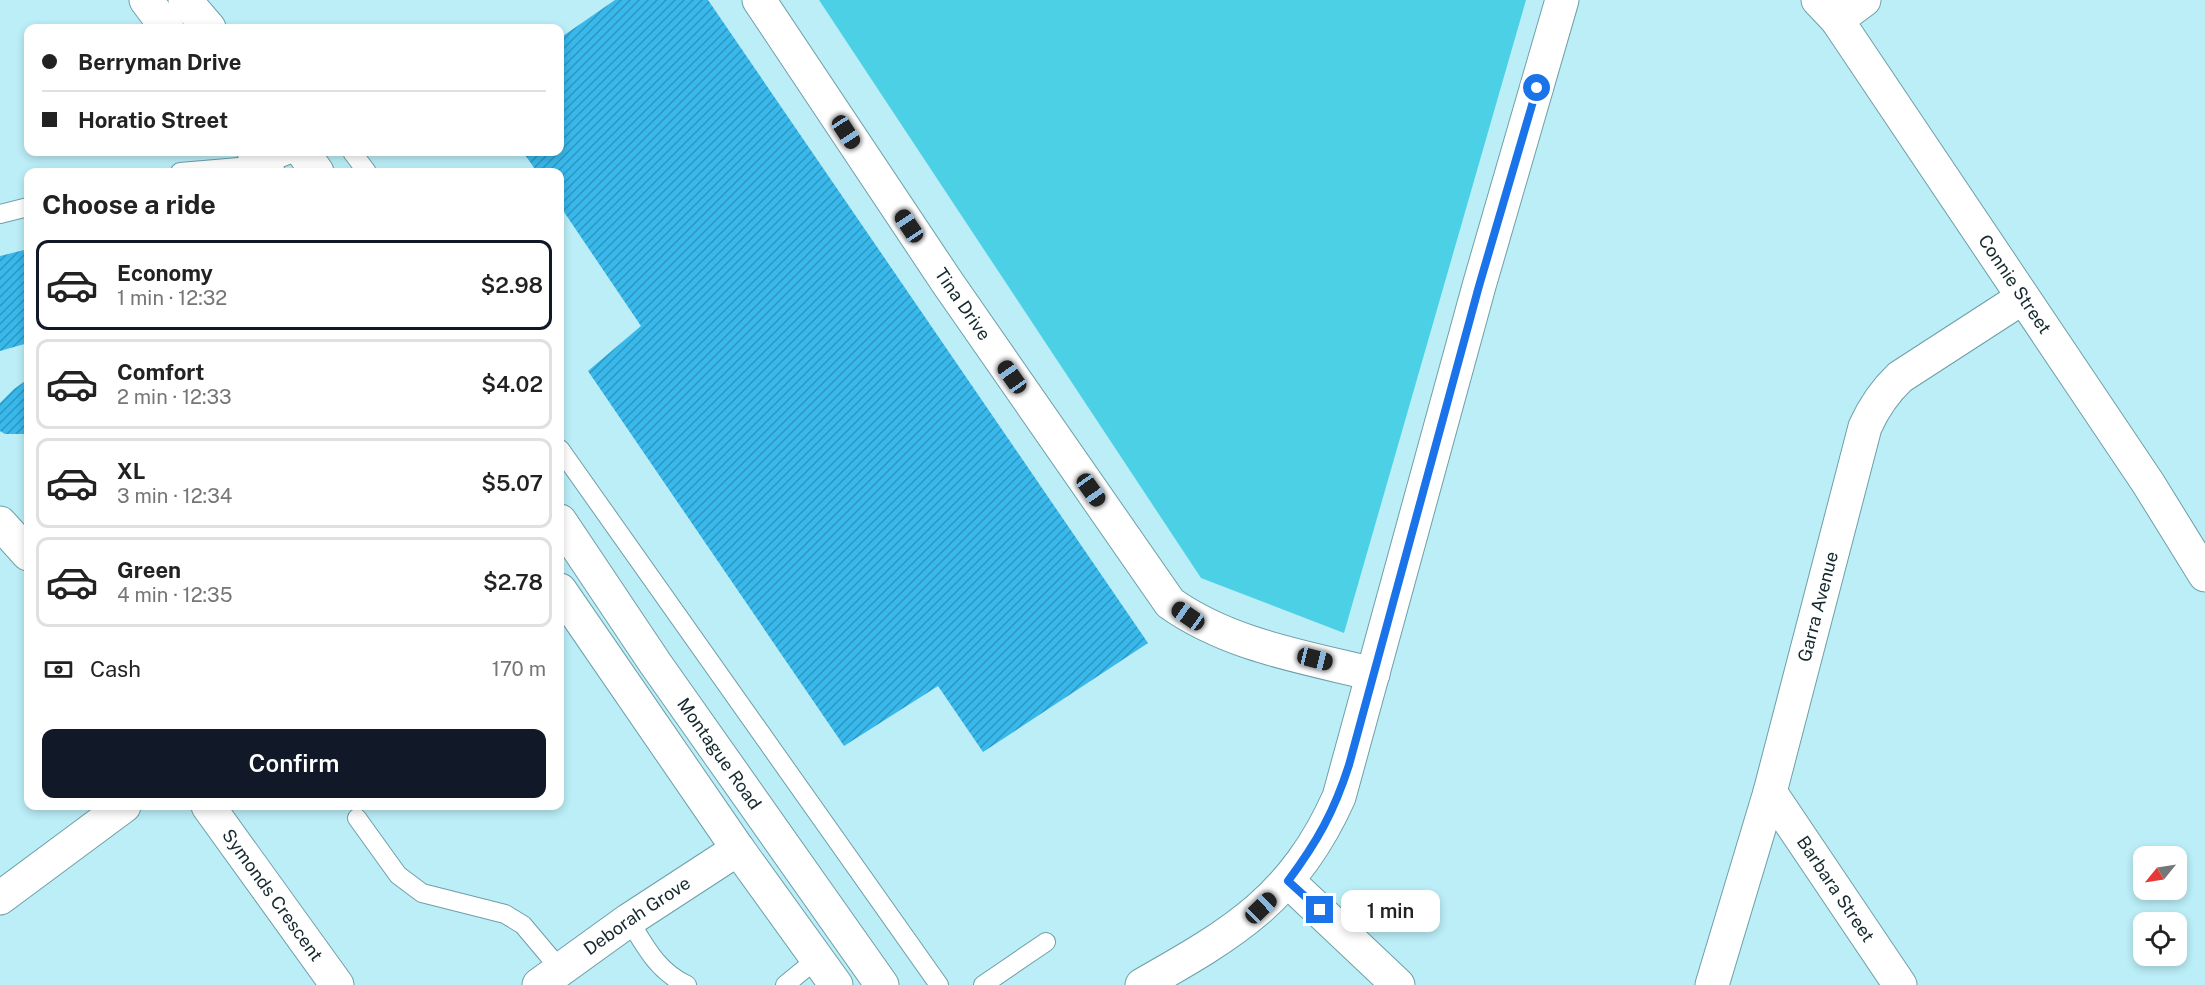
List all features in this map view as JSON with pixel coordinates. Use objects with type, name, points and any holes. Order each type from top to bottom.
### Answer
[{"type":"street","points":[[146,0],[164,24]]},
{"type":"street","points":[[185,0],[206,24]]},
{"type":"street","name":"Tina Drive","points":[[759,0],[947,282],[1170,603],[1188,616],[1216,630],[1256,644],[1373,675]]},
{"type":"street","points":[[1142,985],[1201,952],[1261,908],[1288,881],[1312,848],[1339,797],[1479,286],[1562,0]]},
{"type":"street","points":[[1827,10],[1864,0]]},
{"type":"street","name":"Connie Street","points":[[1827,10],[2141,473],[2205,574]]},
{"type":"street","name":"Garra Avenue","points":[[1712,985],[1770,792],[1865,427],[1874,407],[1885,391],[1900,377],[2022,298]]},
{"type":"street","points":[[0,523],[24,550]]},
{"type":"street","name":"Montague Road","points":[[564,527],[669,682],[882,985]]},
{"type":"street","points":[[564,596],[738,849],[836,985]]},
{"type":"street","name":"Barbara Street","points":[[1770,792],[1900,985]]},
{"type":"street","points":[[0,898],[119,810]]},
{"type":"street","name":"Symonds Crescent","points":[[211,810],[337,985]]},
{"type":"street","name":"Deborah Grove","points":[[549,977],[629,920],[771,826]]},
{"type":"street","points":[[1288,881],[1398,985]]},
{"type":"lane","points":[[216,168],[262,163],[284,156]]},
{"type":"lane","points":[[0,214],[24,208]]},
{"type":"lane","points":[[564,455],[939,985]]},
{"type":"lane","points":[[357,818],[398,875],[422,893],[506,914],[523,925],[549,977]]},
{"type":"lane","points":[[629,920],[655,962],[687,985]]},
{"type":"lane","points":[[983,985],[1046,942]]},
{"type":"lane","points":[[785,985],[818,958]]},
{"type":"shaded area","points":[[819,0],[1526,0],[1344,633],[1201,578]]},
{"type":"building","points":[[615,0],[708,0],[1148,643],[983,752],[938,686],[844,746],[588,371],[641,326],[564,212],[564,168],[534,168],[526,156],[564,156],[564,35]]},
{"type":"building","points":[[24,250],[24,344],[0,351],[0,256]]},
{"type":"building","points":[[24,382],[24,434],[5,434],[0,431],[0,403]]},
{"type":"route","points":[[1320,910],[1288,881],[1312,848],[1339,797],[1479,286],[1537,88]]}]
